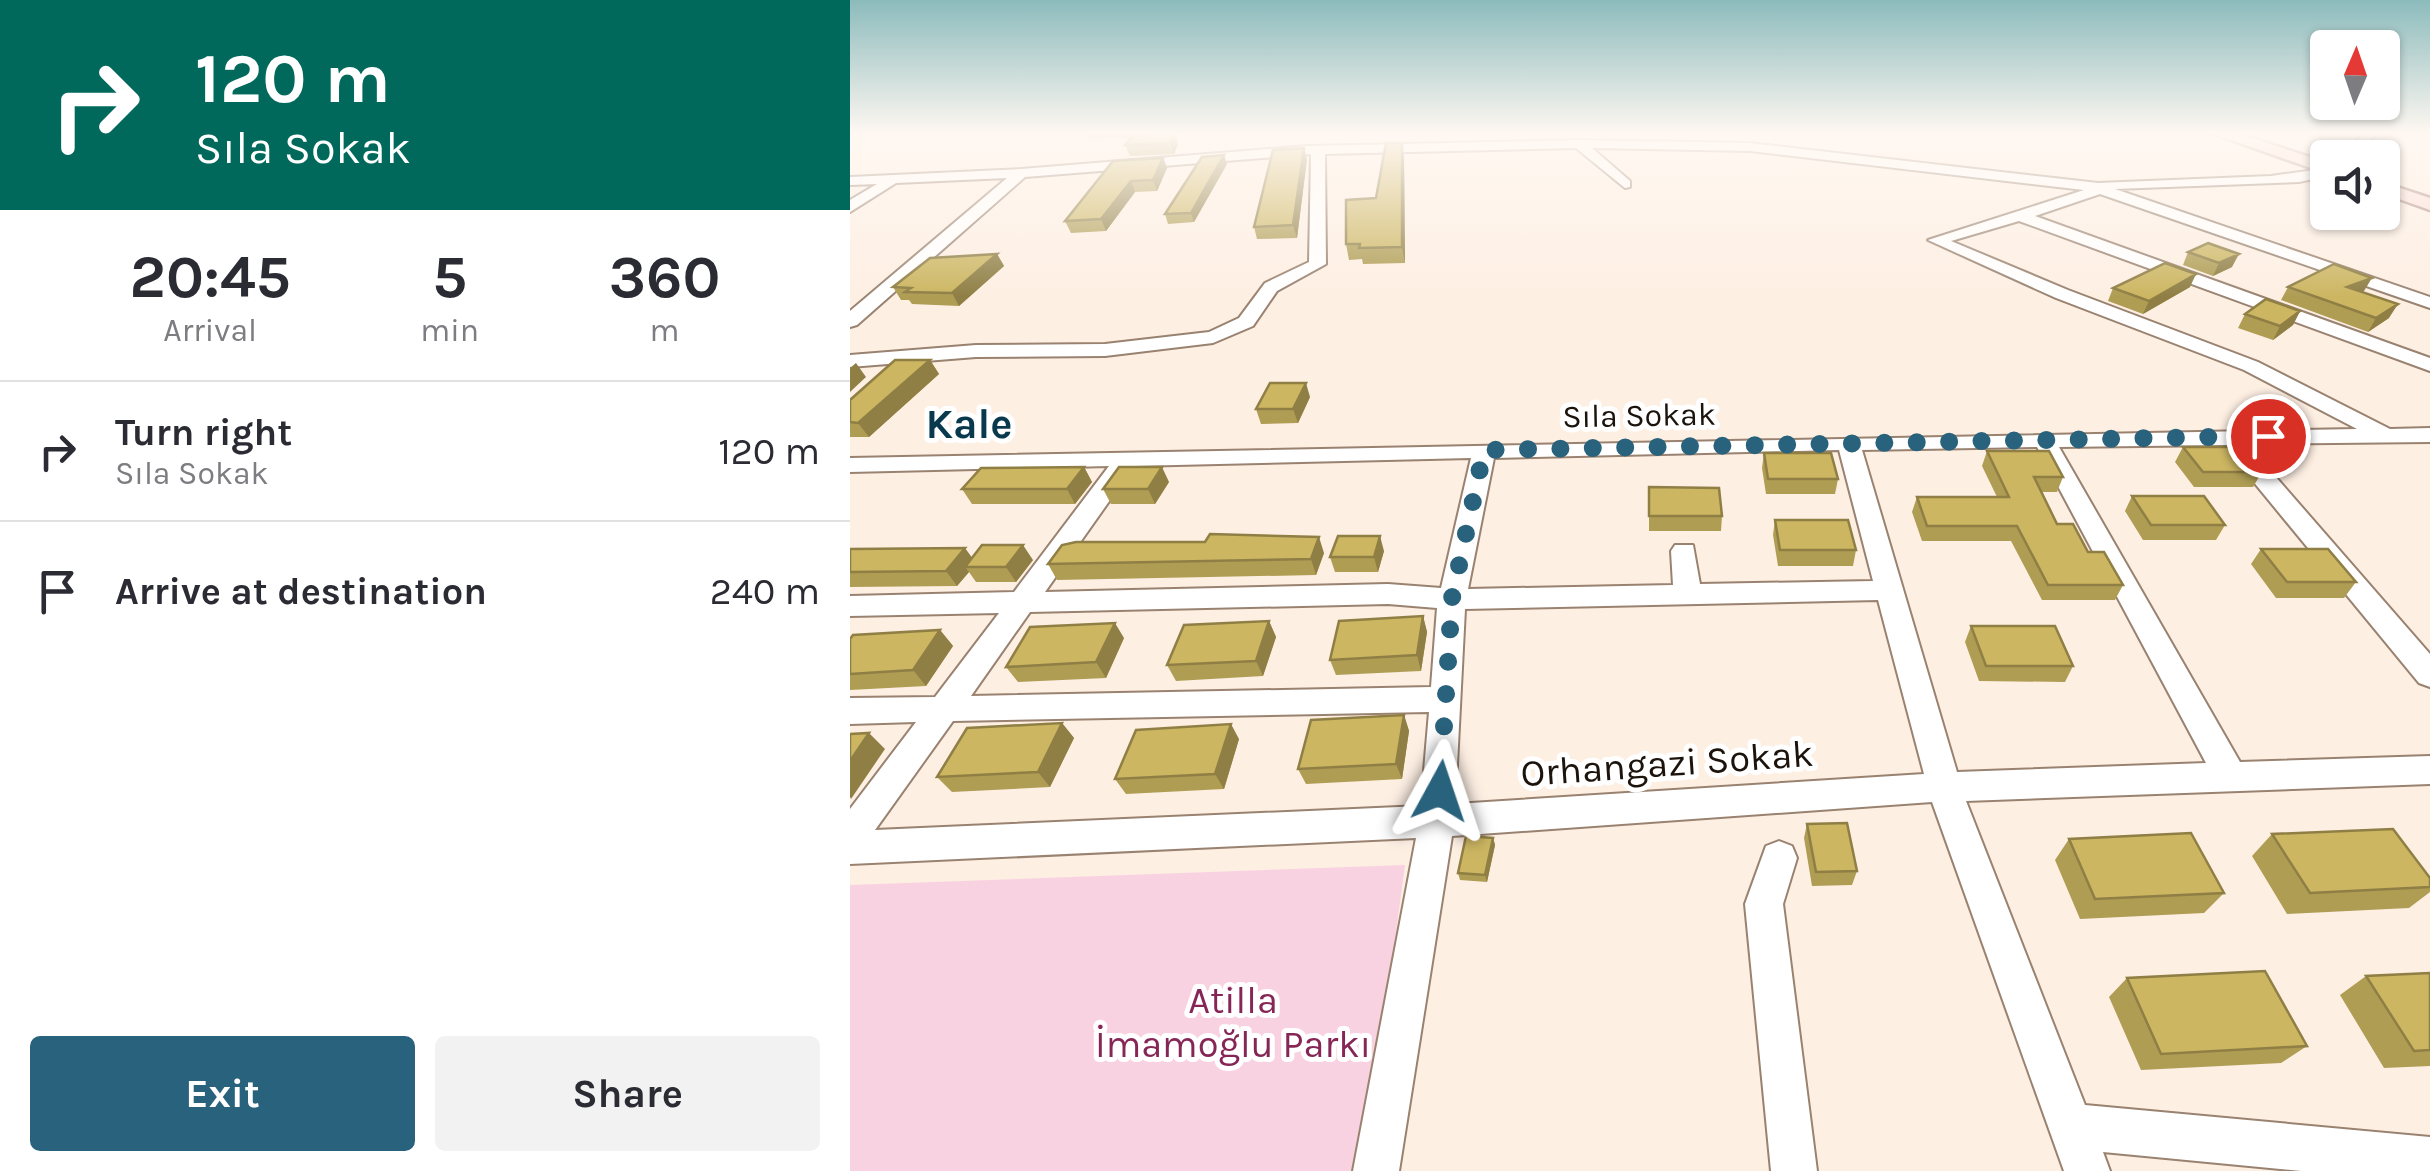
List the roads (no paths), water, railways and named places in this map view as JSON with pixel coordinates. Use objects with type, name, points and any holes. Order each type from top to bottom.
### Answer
[{"type":"main road","points":[[2400,194],[2430,204]]},
{"type":"street","points":[[850,207],[881,188]]},
{"type":"street","points":[[850,320],[1004,188]]},
{"type":"street","points":[[850,361],[976,351],[1105,350],[1213,337],[1246,322],[1272,286],[1316,264],[1314,188]]},
{"type":"street","points":[[2086,188],[2430,302]]},
{"type":"street","points":[[2105,188],[1936,240],[2062,294],[2251,366],[2386,435]]},
{"type":"street","points":[[2020,216],[2430,365]]},
{"type":"street","points":[[877,383],[904,359]]},
{"type":"street","points":[[2228,436],[2430,674]]},
{"type":"street","name":"Sıla Sokak","points":[[850,465],[1850,442],[2428,436]]},
{"type":"street","points":[[2044,440],[2230,776]]},
{"type":"street","points":[[1850,442],[1944,787],[2087,1171]]},
{"type":"street","points":[[1376,1171],[1437,821],[1452,598],[1484,450]]},
{"type":"street","points":[[850,837],[1126,460]]},
{"type":"street","points":[[1684,551],[1687,594]]},
{"type":"street","points":[[850,606],[1388,594],[1452,598],[1889,590]]},
{"type":"street","points":[[850,711],[1448,698]]},
{"type":"street","name":"Orhangazi Sokak","points":[[850,848],[1437,821],[1944,787],[2430,770]]},
{"type":"street","points":[[1779,858],[1764,904],[1794,1171]]},
{"type":"street","points":[[2073,1127],[2430,1160]]},
{"type":"district","name":"Kale","points":[[969,423]]},
{"type":"park label","name":"Atilla İmamoğlu Parkı","points":[[1233,1022]]}]
